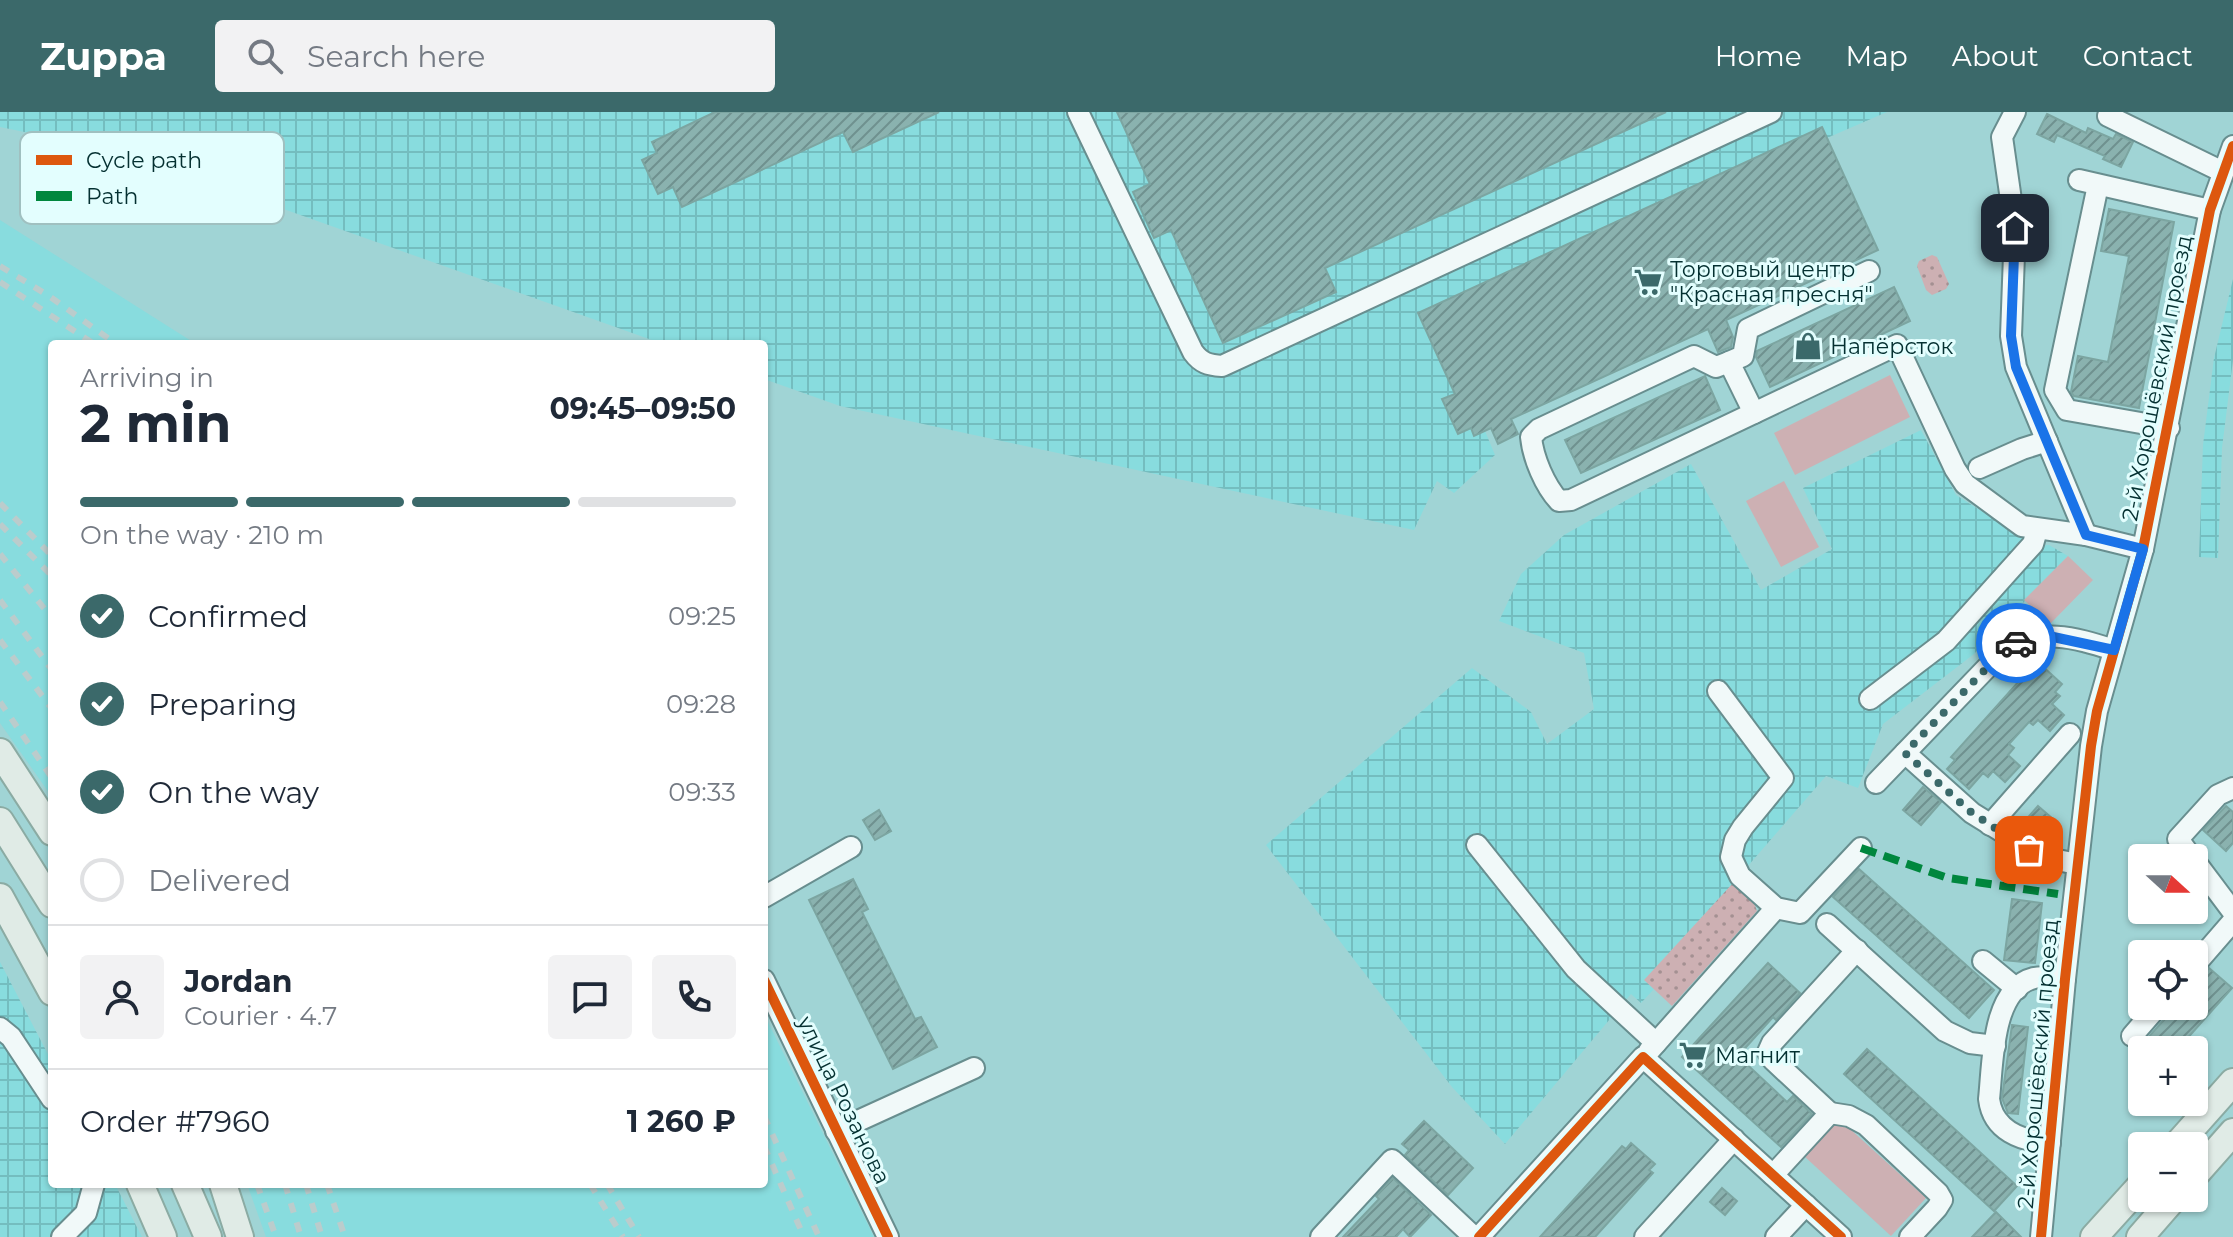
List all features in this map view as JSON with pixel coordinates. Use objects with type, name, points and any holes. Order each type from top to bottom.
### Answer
[{"type":"main road","points":[[0,752],[48,826]]},
{"type":"main road","points":[[0,821],[48,898]]},
{"type":"main road","points":[[0,897],[48,985]]},
{"type":"main road","points":[[2208,1110],[2233,1082]]},
{"type":"main road","points":[[2189,1132],[2203,1116]]},
{"type":"main road","points":[[2208,1162],[2231,1139]]},
{"type":"main road","points":[[142,1188],[163,1237]]},
{"type":"main road","points":[[187,1188],[208,1237]]},
{"type":"main road","points":[[224,1188],[240,1237]]},
{"type":"main road","points":[[2094,1237],[2128,1199]]},
{"type":"main road","points":[[2140,1237],[2162,1212]]},
{"type":"street","points":[[1078,112],[1193,352],[1199,360],[1209,365],[1222,366],[1771,112]]},
{"type":"street","points":[[2015,112],[2002,137],[2015,228],[2011,336],[2016,367],[2086,535]]},
{"type":"street","points":[[2106,113],[2223,172]]},
{"type":"street","name":"2-й Хорошёвский проезд","points":[[2041,1237],[2091,746],[2143,549],[2210,210],[2233,146]]},
{"type":"street","points":[[2169,428],[2067,410],[2055,390],[2088,182],[2210,210]]},
{"type":"street","points":[[1869,271],[1748,329],[1743,356],[1716,367],[1694,356],[1539,429],[1531,437],[1532,450],[1553,494],[1559,501],[1571,500],[1897,345],[1965,484],[2022,526],[2086,535],[2143,549]]},
{"type":"street","points":[[1729,362],[1754,413]]},
{"type":"street","points":[[1979,468],[2047,441]]},
{"type":"street","points":[[1870,699],[1946,641],[2033,544],[2037,530]]},
{"type":"street","points":[[1876,783],[2002,652],[2015,643],[2044,635],[2114,650]]},
{"type":"street","points":[[1718,691],[1783,778],[1735,840],[1731,857],[1740,876],[1776,908],[1800,913],[1861,848]]},
{"type":"street","points":[[1990,825],[2070,734]]},
{"type":"street","points":[[1905,753],[1972,813],[1990,825],[2043,857],[2077,864]]},
{"type":"street","points":[[2182,844],[2178,839],[2218,795],[2233,788]]},
{"type":"street","points":[[1477,845],[1576,969],[1650,1050],[1734,1139],[1841,1237]]},
{"type":"street","points":[[768,895],[851,847]]},
{"type":"street","points":[[2208,879],[2233,912]]},
{"type":"street","points":[[1321,1237],[1392,1160],[1477,1237],[1776,908]]},
{"type":"street","points":[[2208,950],[2233,921]]},
{"type":"street","points":[[1827,924],[1945,1031],[1970,1043],[1995,1046]]},
{"type":"street","points":[[1857,950],[1772,1043],[1768,1052],[1830,1113],[1849,1116],[1866,1125],[1938,1193],[1942,1200],[1937,1208],[1910,1237]]},
{"type":"street","points":[[1983,961],[2017,989]]},
{"type":"street","points":[[2050,1143],[2018,1138],[2007,1131],[1991,1111],[1989,1099],[2001,1012],[2017,989],[2032,978],[2065,979]]},
{"type":"street","name":"улица Розанова","points":[[768,988],[888,1237]]},
{"type":"street","points":[[2132,1036],[2146,1020]]},
{"type":"street","points":[[0,1028],[11,1037],[48,1093]]},
{"type":"street","points":[[836,1131],[974,1068]]},
{"type":"street","points":[[1773,1175],[1830,1113]]},
{"type":"street","points":[[2203,1116],[2231,1139]]},
{"type":"street","points":[[1645,1237],[1734,1139]]},
{"type":"street","points":[[62,1237],[86,1213],[93,1188]]},
{"type":"street","points":[[1776,1237],[1806,1205]]},
{"type":"shaded area","points":[[0,112],[1887,112],[1827,138],[1878,250],[1485,431],[1495,455],[1454,493],[1437,481],[1414,530],[840,406],[768,380],[768,340],[652,340],[284,209],[284,132],[24,132],[0,127]]},
{"type":"shaded area","points":[[0,220],[190,340],[48,340],[48,791],[0,723]]},
{"type":"shaded area","points":[[1932,255],[1937,257],[1949,284],[1946,289],[1932,295],[1926,290],[1917,266],[1919,261]]},
{"type":"shaded area","points":[[2233,279],[2233,360],[2222,448],[2218,558],[2199,557],[2203,445],[2214,358]]},
{"type":"shaded area","points":[[1890,375],[1910,417],[1795,475],[1774,433]]},
{"type":"shaded area","points":[[1921,430],[1956,495],[2037,546],[2049,545],[2068,556],[1974,654],[1883,724],[1858,788],[1826,776],[1645,980],[1654,989],[1641,1003],[1631,994],[1505,1144],[1452,1087],[1266,845],[1472,668],[1531,712],[1547,744],[1594,709],[1584,653],[1499,621],[1521,574],[1564,535],[1691,464],[1761,590],[1832,549],[1803,488]]},
{"type":"shaded area","points":[[1784,481],[1819,547],[1781,567],[1746,501]]},
{"type":"shaded area","points":[[2068,556],[2093,580],[2050,624],[2024,600]]},
{"type":"shaded area","points":[[1733,883],[1753,900],[1757,911],[1672,1006],[1644,980]]},
{"type":"shaded area","points":[[0,962],[48,1054],[48,1188],[117,1188],[142,1237],[0,1237]]},
{"type":"shaded area","points":[[768,1022],[874,1237],[266,1237],[248,1188],[768,1188]]},
{"type":"shaded area","points":[[1833,1125],[1849,1128],[1926,1198],[1891,1236],[1804,1156]]},
{"type":"building","points":[[715,112],[939,112],[853,152],[843,132],[682,207],[673,187],[658,194],[642,160],[657,153],[652,142]]},
{"type":"building","points":[[1117,112],[1666,112],[1325,268],[1336,292],[1223,343],[1171,230],[1154,238],[1133,192],[1150,184]]},
{"type":"building","points":[[2047,114],[2086,133],[2088,128],[2113,139],[2116,134],[2133,142],[2121,167],[2103,159],[2105,156],[2057,135],[2054,142],[2037,134]]},
{"type":"building","name":"Торговый центр \"Красная пресня\"","points":[[1822,127],[1878,250],[1726,320],[1733,337],[1731,347],[1718,352],[1708,329],[1511,419],[1518,434],[1498,444],[1491,428],[1474,436],[1471,428],[1458,434],[1442,399],[1455,394],[1418,313]]},
{"type":"building","points":[[2109,209],[2174,222],[2139,408],[2074,396],[2071,392],[2078,356],[2108,362],[2129,256],[2101,251]]},
{"type":"building","points":[[1894,287],[1910,321],[1770,387],[1756,357],[1757,351]]},
{"type":"building","points":[[1705,376],[1720,410],[1581,473],[1565,440]]},
{"type":"building","points":[[2040,664],[2062,684],[2055,692],[2060,696],[2052,704],[2064,715],[2050,731],[2038,720],[2033,725],[2029,722],[2009,744],[2014,748],[2008,755],[2020,766],[2005,782],[1993,771],[1988,777],[1983,773],[1969,789],[1947,769],[1955,760],[1951,757],[2029,670],[2032,673]]},
{"type":"building","points":[[1923,787],[1941,802],[1921,825],[1903,810]]},
{"type":"building","points":[[2038,806],[2052,818],[2037,834],[2024,822]]},
{"type":"building","points":[[2226,806],[2233,812],[2233,843],[2226,851],[2203,830]]},
{"type":"building","points":[[879,810],[891,831],[875,840],[863,820]]},
{"type":"building","points":[[1859,869],[1994,990],[1969,1018],[1833,897]]},
{"type":"building","points":[[853,879],[868,909],[862,912],[915,1019],[921,1017],[937,1047],[893,1069],[809,900]]},
{"type":"building","points":[[2012,899],[2042,903],[2035,963],[2004,960]]},
{"type":"building","points":[[1768,963],[1800,993],[1776,1020],[1773,1017],[1738,1056],[1787,1102],[1793,1096],[1812,1114],[1781,1147],[1682,1057]]},
{"type":"building","points":[[2208,969],[2232,988],[2208,1015]]},
{"type":"building","points":[[2164,1020],[2204,1020],[2189,1036],[2150,1036]]},
{"type":"building","points":[[2012,1025],[2028,1027],[2018,1114],[2008,1113],[2002,1098]]},
{"type":"building","points":[[1867,1049],[2017,1186],[1994,1211],[1844,1074]]},
{"type":"building","points":[[1424,1121],[1473,1168],[1448,1195],[1405,1155],[1409,1150],[1402,1144]]},
{"type":"building","points":[[1631,1143],[1655,1164],[1649,1170],[1653,1173],[1595,1237],[1540,1237],[1622,1146],[1626,1149]]},
{"type":"building","points":[[1393,1178],[1431,1215],[1410,1237],[1403,1229],[1396,1237],[1343,1237],[1379,1199],[1376,1196]]},
{"type":"building","points":[[1722,1188],[1737,1201],[1725,1215],[1710,1202]]},
{"type":"building","points":[[1996,1212],[2021,1237],[1972,1237]]},
{"type":"railway","points":[[0,266],[110,340]]},
{"type":"railway","points":[[0,282],[88,340]]},
{"type":"railway","points":[[0,503],[48,552]]},
{"type":"railway","points":[[0,524],[48,572]]},
{"type":"railway","points":[[0,554],[48,613]]},
{"type":"railway","points":[[0,600],[48,665]]},
{"type":"railway","points":[[0,640],[48,704]]},
{"type":"railway","points":[[0,702],[48,772]]},
{"type":"railway","points":[[768,1125],[819,1237]]},
{"type":"railway","points":[[768,1155],[804,1237]]},
{"type":"railway","points":[[258,1188],[276,1237]]},
{"type":"railway","points":[[286,1188],[301,1237]]},
{"type":"railway","points":[[307,1188],[322,1237]]},
{"type":"railway","points":[[328,1188],[345,1237]]},
{"type":"railway","points":[[592,1188],[623,1237]]},
{"type":"railway","points":[[609,1188],[639,1237]]},
{"type":"marked path","points":[[1861,848],[1948,878],[2058,894]]},
{"type":"cycle path","points":[[2041,1237],[2065,979],[2097,711],[2143,549],[2210,210],[2233,146]]},
{"type":"cycle path","points":[[768,988],[888,1237]]},
{"type":"cycle path","points":[[1479,1237],[1643,1057],[1841,1237]]},
{"type":"way so far","points":[[2016,643],[2002,652],[1905,753],[1972,813],[2029,850]]},
{"type":"place","name":"Торговый центр \"Красная пресня\"","points":[[1648,282]]},
{"type":"place","name":"Напёрсток","points":[[1808,346]]},
{"type":"place","name":"Магнит","points":[[1693,1055]]},
{"type":"route","points":[[2015,228],[2011,336],[2016,367],[2086,535],[2143,549],[2114,650],[2044,635],[2016,643]]}]
